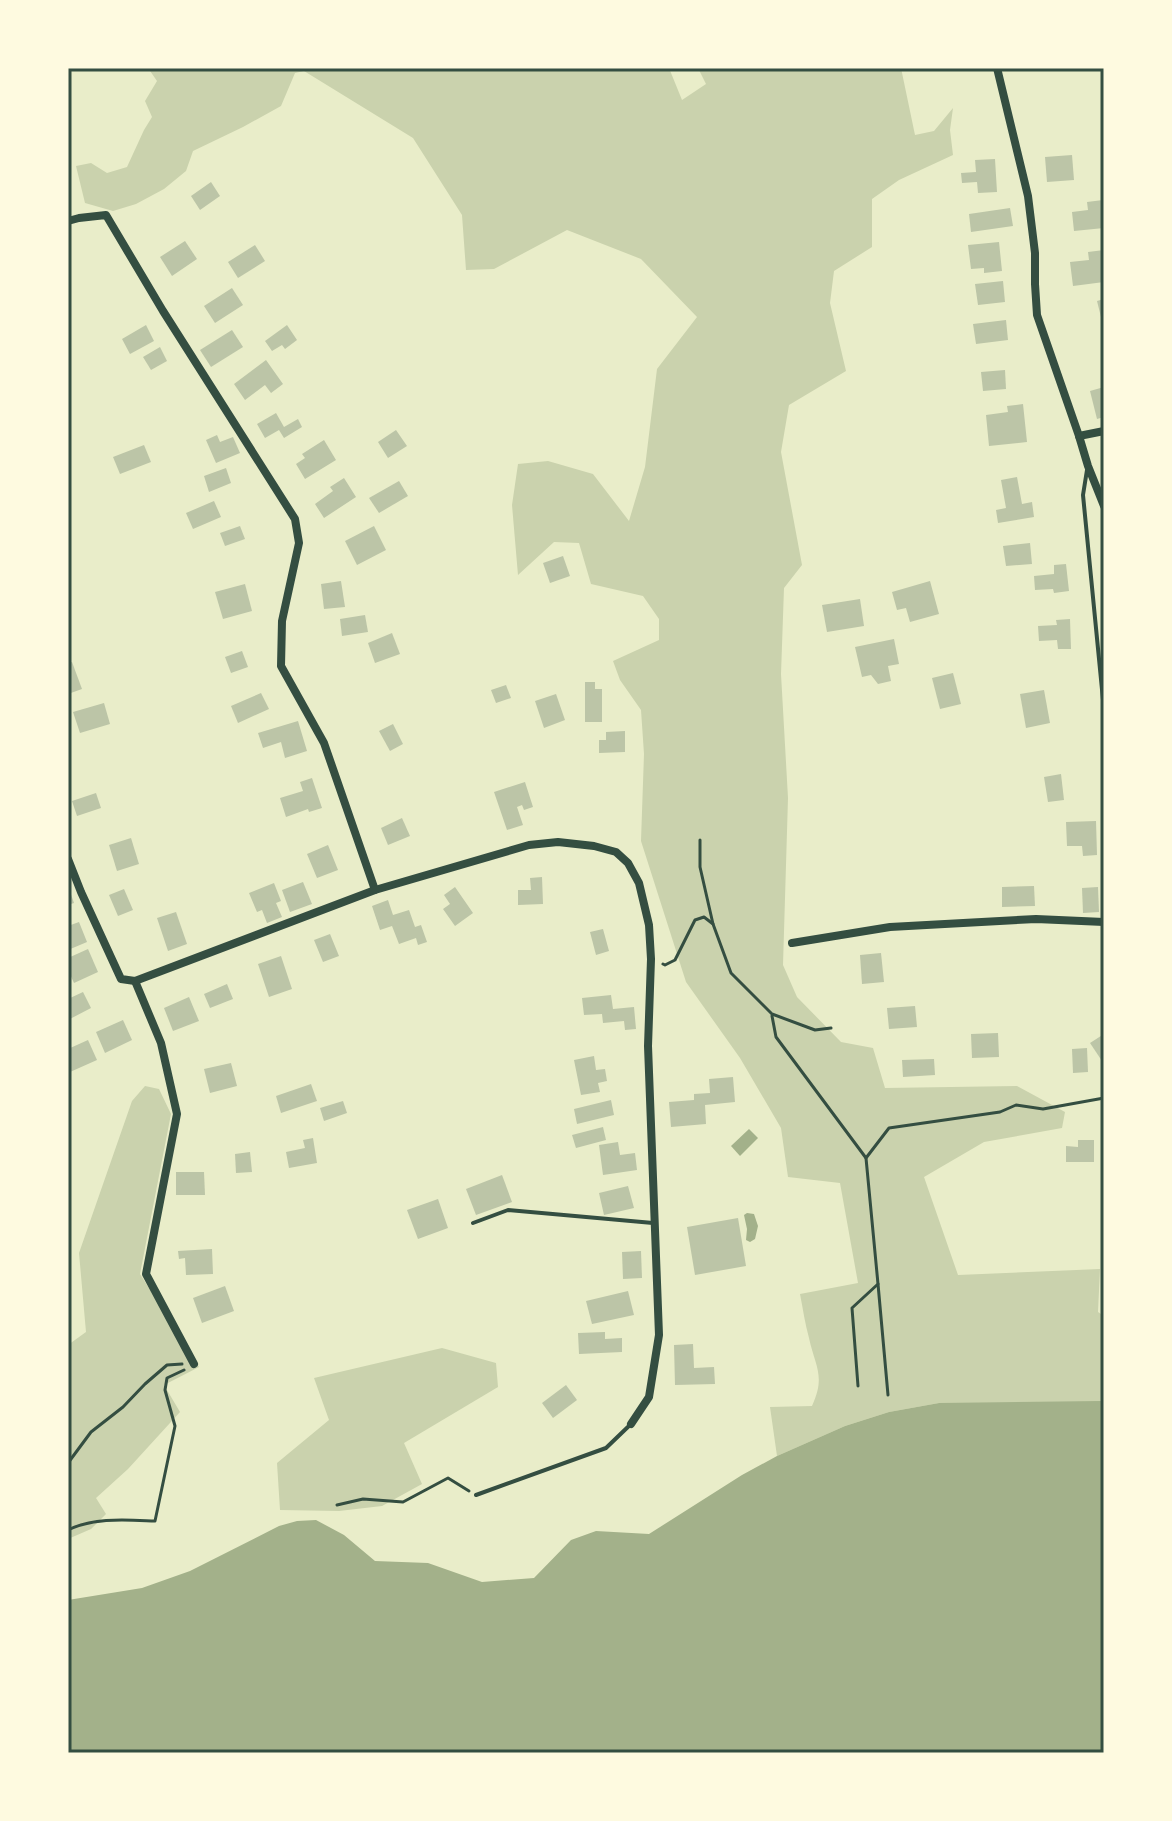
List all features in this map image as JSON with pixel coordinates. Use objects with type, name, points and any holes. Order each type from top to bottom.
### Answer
[{"type":"street","points":[[997,68],[1028,196],[1035,253],[1037,315],[1104,506]]},
{"type":"street","points":[[68,221],[106,215],[295,519],[299,543],[282,621],[281,666],[324,743],[375,890]]},
{"type":"street","points":[[1079,436],[1104,431]]},
{"type":"street","points":[[68,859],[121,979],[135,981],[375,890],[529,845],[558,842],[594,846],[616,852],[628,863],[639,883],[649,925],[649,1061],[659,1335],[649,1397],[631,1424]]},
{"type":"street","points":[[792,943],[890,927],[1036,919],[1104,922]]},
{"type":"street","points":[[135,981],[161,1043],[177,1114],[146,1274],[194,1364]]},
{"type":"lane","points":[[1088,466],[1083,495],[1104,710]]},
{"type":"lane","points":[[473,1223],[508,1210],[655,1223]]},
{"type":"lane","points":[[476,1495],[606,1448],[631,1424]]},
{"type":"path","points":[[700,840],[700,867],[713,924],[731,973],[772,1014],[815,1030],[831,1028]]},
{"type":"path","points":[[651,959],[665,965],[675,960],[695,920],[704,917],[713,924]]},
{"type":"path","points":[[772,1014],[776,1037],[866,1158],[888,1395]]},
{"type":"path","points":[[866,1158],[889,1128],[1000,1112],[1016,1105],[1043,1109],[1104,1098]]},
{"type":"path","points":[[858,1386],[852,1308],[878,1284]]},
{"type":"path","points":[[68,1530],[110,1520],[155,1521],[175,1426],[165,1390],[167,1378],[194,1364]]},
{"type":"path","points":[[68,1463],[91,1432],[123,1407],[167,1365]]},
{"type":"path","points":[[337,1505],[363,1499],[403,1502],[448,1478],[476,1495]]},
{"type":"shaded area","points":[[148,68],[669,68],[682,100],[706,84],[698,68],[901,68],[915,135],[934,131],[953,108],[950,130],[953,155],[899,180],[872,199],[872,247],[834,271],[830,303],[846,371],[789,405],[781,452],[802,565],[784,588],[781,674],[788,798],[783,965],[797,997],[841,1042],[873,1048],[885,1088],[1017,1086],[1065,1112],[1062,1128],[984,1142],[924,1177],[958,1275],[1100,1269],[1098,1312],[1104,1316],[1104,1403],[939,1403],[889,1412],[845,1426],[777,1456],[770,1407],[812,1406],[818,1387],[818,1371],[800,1294],[858,1283],[840,1183],[788,1177],[781,1128],[740,1058],[686,982],[641,841],[644,754],[641,710],[620,680],[613,661],[659,640],[659,619],[643,596],[591,584],[579,543],[554,542],[518,575],[512,505],[518,464],[548,461],[593,474],[629,521],[645,467],[657,369],[697,317],[641,259],[567,230],[494,269],[466,270],[462,215],[413,138],[304,71],[295,73],[281,106],[193,151],[186,171],[164,189],[136,204],[113,211],[85,203],[76,166],[91,163],[107,173],[127,167],[152,117],[145,101],[157,81]]},
{"type":"shaded area","points":[[145,1086],[159,1089],[171,1114],[140,1274],[199,1367],[164,1385],[180,1412],[128,1469],[96,1498],[106,1514],[91,1529],[68,1539],[68,1345],[86,1332],[79,1253],[132,1101]]},
{"type":"shaded area","points":[[749,1129],[758,1138],[740,1156],[731,1146]]},
{"type":"shaded area","points":[[754,1214],[758,1226],[755,1239],[750,1242],[746,1240],[744,1215]]},
{"type":"shaded area","points":[[442,1348],[496,1363],[498,1387],[404,1443],[422,1484],[382,1506],[339,1511],[280,1510],[277,1463],[329,1420],[314,1378]]},
{"type":"shaded area","points":[[939,1403],[1104,1403],[1104,1753],[68,1753],[68,1600],[142,1588],[190,1571],[279,1526],[316,1520],[344,1535],[375,1561],[428,1563],[482,1582],[534,1578],[571,1540],[596,1531],[649,1534],[777,1456],[845,1426],[889,1412]]},
{"type":"building","points":[[1072,155],[1074,180],[1047,182],[1045,157]]},
{"type":"building","points":[[995,159],[997,192],[978,193],[977,182],[962,183],[961,173],[976,172],[975,160]]},
{"type":"building","points":[[211,182],[220,196],[200,210],[191,196]]},
{"type":"building","points":[[1103,200],[1104,228],[1074,231],[1072,212],[1088,210],[1087,202]]},
{"type":"building","points":[[1010,208],[1013,226],[971,232],[969,214]]},
{"type":"building","points":[[185,241],[197,259],[172,276],[160,257]]},
{"type":"building","points":[[999,242],[1002,271],[984,273],[984,268],[971,269],[968,245]]},
{"type":"building","points":[[255,245],[265,261],[238,278],[228,262]]},
{"type":"building","points":[[1104,250],[1104,282],[1073,286],[1070,262],[1089,260],[1088,252]]},
{"type":"building","points":[[1003,281],[1005,302],[978,305],[975,284]]},
{"type":"building","points":[[232,288],[243,305],[215,323],[204,306]]},
{"type":"building","points":[[1104,299],[1104,325],[1103,325],[1097,301]]},
{"type":"building","points":[[1006,320],[1008,340],[976,344],[973,324]]},
{"type":"building","points":[[146,325],[154,341],[130,354],[122,339]]},
{"type":"building","points":[[287,325],[297,340],[285,349],[282,345],[272,351],[265,341]]},
{"type":"building","points":[[232,330],[243,347],[211,367],[200,350]]},
{"type":"building","points":[[160,347],[167,361],[151,370],[143,357]]},
{"type":"building","points":[[266,360],[283,384],[271,393],[265,385],[245,400],[234,384]]},
{"type":"building","points":[[1005,370],[1006,389],[983,391],[981,372]]},
{"type":"building","points":[[1104,387],[1104,417],[1097,419],[1090,391]]},
{"type":"building","points":[[1023,404],[1027,442],[989,446],[986,415],[1008,412],[1007,406]]},
{"type":"building","points":[[276,413],[284,427],[298,419],[302,427],[284,438],[279,430],[265,438],[257,424]]},
{"type":"building","points":[[396,430],[407,446],[388,458],[378,442]]},
{"type":"building","points":[[217,435],[220,442],[233,437],[240,453],[216,463],[206,440]]},
{"type":"building","points":[[324,440],[336,460],[305,479],[296,464],[305,458],[302,454]]},
{"type":"building","points":[[144,445],[151,462],[120,474],[113,457]]},
{"type":"building","points":[[226,468],[231,483],[209,492],[204,476]]},
{"type":"building","points":[[1017,477],[1022,504],[1032,502],[1034,517],[998,523],[996,510],[1006,508],[1001,480]]},
{"type":"building","points":[[344,478],[356,497],[324,518],[315,504],[333,491],[330,487]]},
{"type":"building","points":[[399,481],[408,496],[379,513],[369,498]]},
{"type":"building","points":[[214,501],[221,517],[193,529],[186,513]]},
{"type":"building","points":[[240,526],[245,539],[225,546],[220,533]]},
{"type":"building","points":[[374,526],[386,550],[357,565],[345,541]]},
{"type":"building","points":[[1030,543],[1032,564],[1006,566],[1003,546]]},
{"type":"building","points":[[563,556],[570,576],[550,583],[543,563]]},
{"type":"building","points":[[1066,564],[1069,591],[1054,593],[1053,589],[1035,590],[1034,576],[1054,574],[1054,565]]},
{"type":"building","points":[[341,581],[345,607],[324,609],[321,584]]},
{"type":"building","points":[[930,581],[939,614],[910,622],[906,608],[897,610],[892,592]]},
{"type":"building","points":[[245,584],[252,611],[223,619],[215,592]]},
{"type":"building","points":[[860,599],[864,626],[827,632],[822,605]]},
{"type":"building","points":[[365,615],[368,632],[342,636],[340,619]]},
{"type":"building","points":[[1070,619],[1071,649],[1058,649],[1057,640],[1039,641],[1038,626],[1057,625],[1056,620]]},
{"type":"building","points":[[392,633],[400,654],[375,663],[368,643]]},
{"type":"building","points":[[894,639],[899,664],[888,666],[891,681],[878,684],[871,675],[862,677],[855,647]]},
{"type":"building","points":[[242,651],[248,667],[231,673],[225,657]]},
{"type":"building","points":[[72,662],[82,689],[68,694],[68,663]]},
{"type":"building","points":[[953,673],[961,704],[940,709],[932,678]]},
{"type":"building","points":[[585,682],[595,682],[595,689],[602,689],[602,722],[585,722]]},
{"type":"building","points":[[506,685],[511,698],[496,703],[491,690]]},
{"type":"building","points":[[1044,690],[1050,723],[1026,728],[1020,694]]},
{"type":"building","points":[[261,693],[269,709],[238,723],[231,706]]},
{"type":"building","points":[[556,694],[565,720],[544,728],[535,701]]},
{"type":"building","points":[[104,703],[110,724],[80,733],[73,712]]},
{"type":"building","points":[[298,721],[307,751],[285,758],[281,742],[263,748],[258,733]]},
{"type":"building","points":[[393,724],[403,744],[390,751],[379,731]]},
{"type":"building","points":[[625,731],[625,752],[599,753],[599,740],[606,740],[606,732]]},
{"type":"building","points":[[1061,774],[1064,800],[1048,802],[1044,777]]},
{"type":"building","points":[[312,778],[322,808],[309,812],[308,809],[286,817],[280,798],[303,791],[300,782]]},
{"type":"building","points":[[525,782],[533,807],[524,810],[522,805],[517,807],[523,825],[507,830],[494,792]]},
{"type":"building","points":[[96,793],[101,808],[77,816],[72,801]]},
{"type":"building","points":[[402,818],[410,836],[388,845],[381,828]]},
{"type":"building","points":[[1096,821],[1097,855],[1083,856],[1082,846],[1067,846],[1066,822]]},
{"type":"building","points":[[131,838],[139,864],[117,871],[109,845]]},
{"type":"building","points":[[328,845],[338,870],[317,878],[307,854]]},
{"type":"building","points":[[542,877],[543,904],[518,905],[518,890],[531,890],[530,878]]},
{"type":"building","points":[[303,882],[312,904],[290,912],[282,890]]},
{"type":"building","points":[[274,883],[281,901],[276,903],[282,917],[267,923],[262,910],[257,912],[249,893]]},
{"type":"building","points":[[68,886],[74,903],[68,905]]},
{"type":"building","points":[[1034,886],[1035,906],[1002,907],[1002,887]]},
{"type":"building","points":[[455,887],[473,913],[455,926],[443,909],[450,904],[444,895]]},
{"type":"building","points":[[1098,887],[1099,912],[1083,913],[1082,888]]},
{"type":"building","points":[[124,889],[133,910],[118,916],[109,895]]},
{"type":"building","points":[[388,900],[393,915],[409,910],[415,927],[421,925],[427,942],[418,945],[416,938],[399,944],[392,926],[380,930],[372,906]]},
{"type":"building","points":[[176,912],[187,944],[168,951],[157,918]]},
{"type":"building","points":[[79,922],[87,942],[68,950],[68,926]]},
{"type":"building","points":[[603,929],[609,951],[596,955],[590,932]]},
{"type":"building","points":[[330,934],[339,956],[323,962],[314,940]]},
{"type":"building","points":[[88,949],[98,972],[74,983],[68,970],[68,958]]},
{"type":"building","points":[[881,953],[884,982],[862,984],[860,955]]},
{"type":"building","points":[[281,956],[292,989],[269,997],[258,964]]},
{"type":"building","points":[[227,984],[233,999],[210,1008],[204,994]]},
{"type":"building","points":[[83,992],[91,1008],[68,1020],[68,999]]},
{"type":"building","points":[[611,995],[613,1009],[634,1007],[636,1029],[625,1030],[624,1021],[603,1023],[602,1014],[584,1015],[582,998]]},
{"type":"building","points":[[189,997],[199,1021],[173,1031],[164,1008]]},
{"type":"building","points":[[915,1006],[917,1027],[889,1029],[887,1008]]},
{"type":"building","points":[[123,1020],[132,1040],[105,1053],[96,1032]]},
{"type":"building","points":[[998,1033],[999,1057],[972,1058],[971,1034]]},
{"type":"building","points":[[1104,1034],[1104,1064],[1090,1043]]},
{"type":"building","points":[[88,1040],[97,1060],[70,1072],[68,1049]]},
{"type":"building","points":[[1087,1048],[1088,1072],[1073,1073],[1072,1049]]},
{"type":"building","points":[[594,1056],[596,1070],[605,1069],[607,1081],[598,1083],[600,1092],[581,1095],[574,1060]]},
{"type":"building","points":[[934,1059],[935,1075],[903,1077],[902,1060]]},
{"type":"building","points":[[231,1063],[237,1086],[210,1093],[204,1069]]},
{"type":"building","points":[[733,1077],[735,1102],[705,1105],[706,1124],[671,1127],[669,1102],[694,1100],[694,1094],[710,1093],[709,1079]]},
{"type":"building","points":[[311,1084],[317,1101],[281,1113],[276,1096]]},
{"type":"building","points":[[611,1100],[614,1115],[577,1124],[574,1109]]},
{"type":"building","points":[[343,1101],[347,1113],[324,1121],[320,1108]]},
{"type":"building","points":[[603,1127],[606,1140],[576,1148],[572,1135]]},
{"type":"building","points":[[313,1138],[317,1163],[289,1168],[286,1152],[305,1148],[303,1140]]},
{"type":"building","points":[[1078,1140],[1094,1140],[1094,1162],[1066,1162],[1066,1146],[1078,1147]]},
{"type":"building","points":[[618,1142],[620,1155],[635,1153],[637,1170],[603,1175],[599,1145]]},
{"type":"building","points":[[250,1152],[252,1172],[236,1173],[235,1154]]},
{"type":"building","points":[[176,1172],[204,1172],[205,1195],[176,1195]]},
{"type":"building","points":[[502,1175],[512,1202],[476,1215],[466,1189]]},
{"type":"building","points":[[628,1186],[634,1208],[604,1215],[599,1193]]},
{"type":"building","points":[[438,1199],[448,1228],[418,1239],[407,1210]]},
{"type":"building","points":[[738,1218],[746,1266],[695,1275],[687,1227]]},
{"type":"building","points":[[212,1249],[213,1274],[186,1275],[185,1258],[179,1259],[178,1251]]},
{"type":"building","points":[[641,1251],[642,1278],[623,1279],[622,1252]]},
{"type":"building","points":[[225,1286],[234,1311],[202,1323],[193,1298]]},
{"type":"building","points":[[628,1291],[634,1315],[592,1324],[586,1301]]},
{"type":"building","points":[[605,1332],[605,1339],[622,1338],[622,1352],[579,1354],[578,1333]]},
{"type":"building","points":[[693,1344],[694,1368],[714,1367],[715,1384],[675,1385],[674,1345]]},
{"type":"building","points":[[566,1385],[577,1400],[553,1418],[542,1403]]}]
